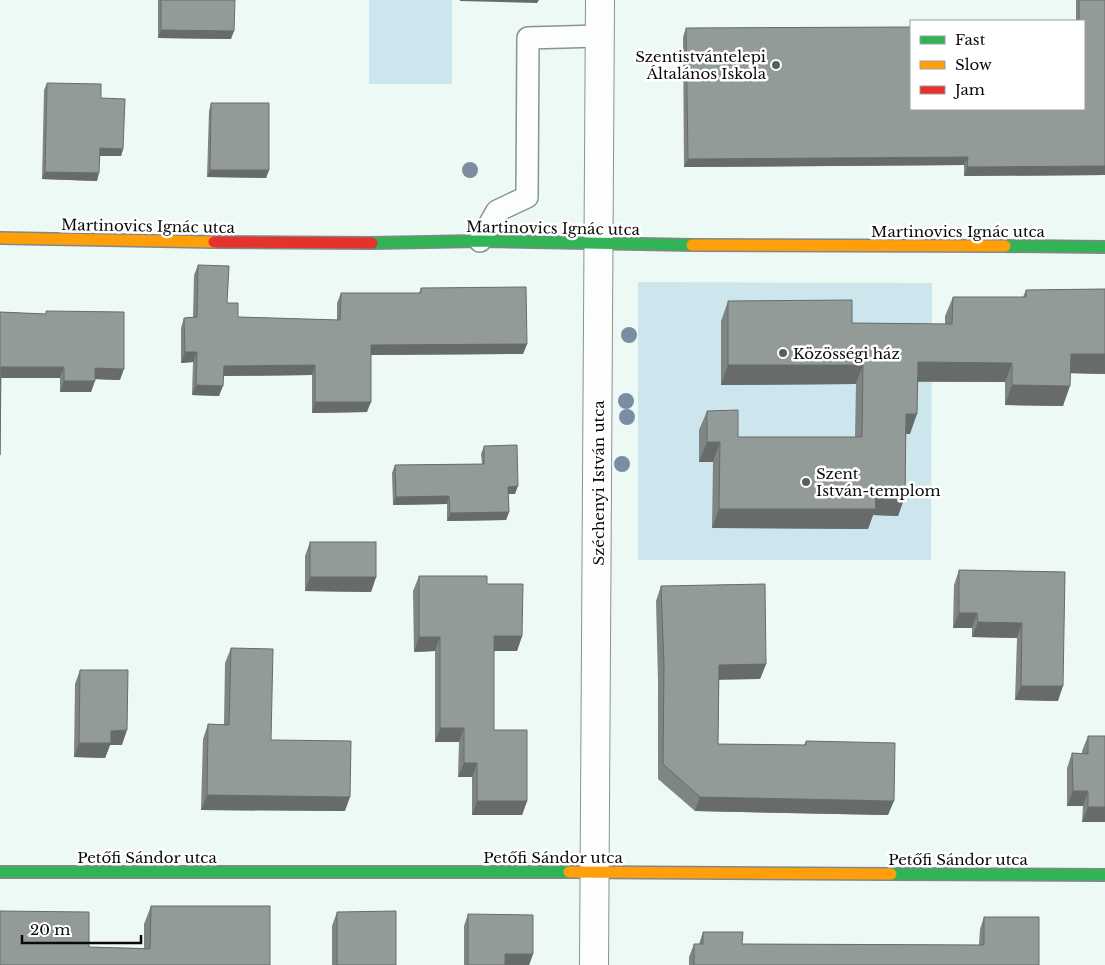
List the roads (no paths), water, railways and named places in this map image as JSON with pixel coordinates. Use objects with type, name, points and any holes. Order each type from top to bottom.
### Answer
[{"type":"street","name":"Széchenyi István utca","points":[[594,965],[600,0]]},
{"type":"street","name":"Martinovics Ignác utca","points":[[0,238],[350,244],[480,241],[598,244],[1105,247]]},
{"type":"street","name":"Petőfi Sándor utca","points":[[0,872],[596,872],[1105,875]]},
{"type":"lane","points":[[480,241],[497,211],[526,197],[528,38],[599,36]]},
{"type":"place","name":"Szentistvántelepi Általános Iskola","points":[[776,65]]},
{"type":"place","name":"Közösségi ház","points":[[783,353]]},
{"type":"place","name":"Szent István-templom","points":[[806,482]]}]
